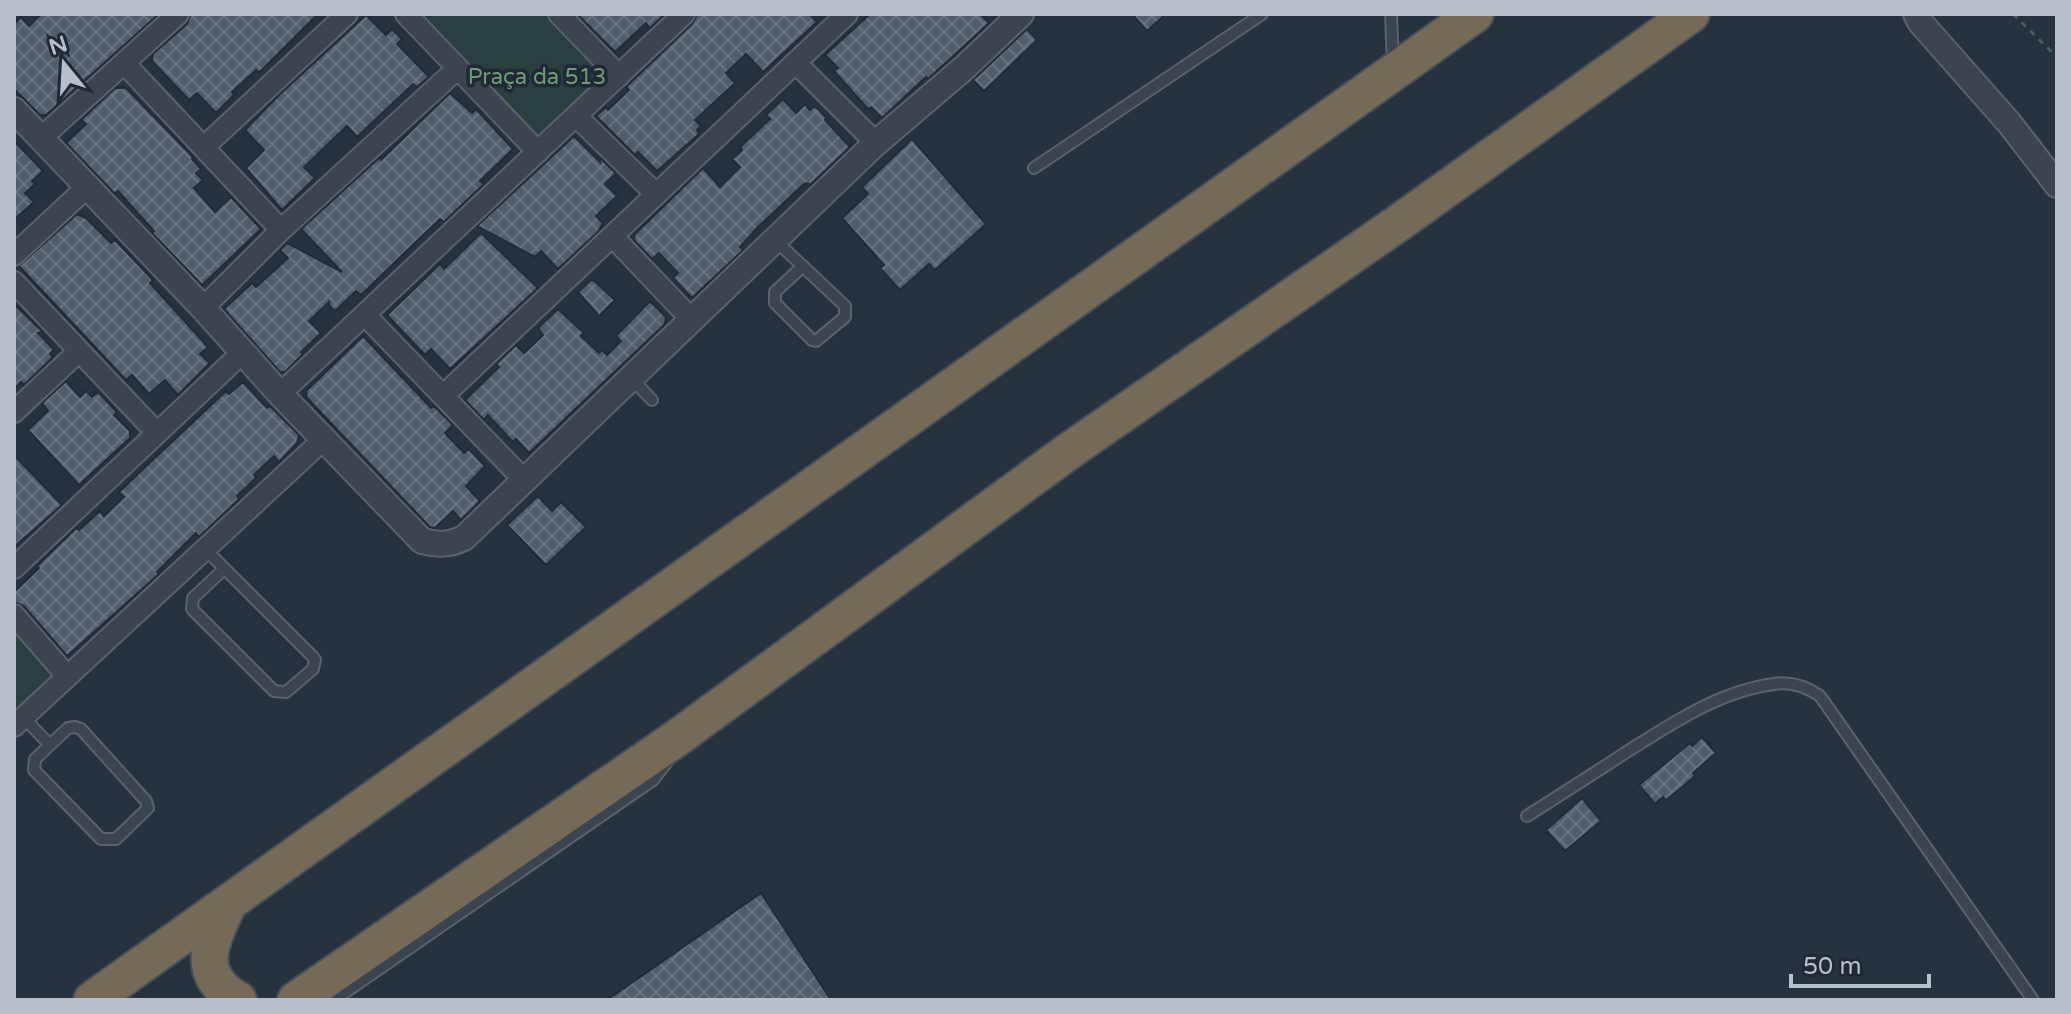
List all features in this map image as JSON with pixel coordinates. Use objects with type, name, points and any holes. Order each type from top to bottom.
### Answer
[{"type":"highway","points":[[92,1000],[1475,14]]},
{"type":"highway","points":[[293,999],[677,738],[1069,451],[1400,222],[1691,14]]},
{"type":"highway","points":[[228,904],[211,942],[209,958],[216,983],[238,1000]]},
{"type":"street","points":[[41,138],[178,14]]},
{"type":"street","points":[[204,147],[347,14]]},
{"type":"street","points":[[406,14],[538,152]]},
{"type":"street","points":[[559,14],[619,76]]},
{"type":"street","points":[[280,394],[684,14]]},
{"type":"street","points":[[14,110],[422,541],[438,545],[464,538],[876,143],[964,68],[1021,14]]},
{"type":"street","points":[[444,395],[797,64],[843,15]]},
{"type":"street","points":[[1914,17],[2010,124],[2057,185]]},
{"type":"street","points":[[125,64],[281,230]]},
{"type":"street","points":[[797,64],[876,143]]},
{"type":"street","points":[[203,308],[281,230],[458,68]]},
{"type":"street","points":[[576,116],[656,194]]},
{"type":"street","points":[[14,255],[86,188]]},
{"type":"street","points":[[613,237],[693,321]]},
{"type":"street","points":[[14,282],[156,432]]},
{"type":"street","points":[[365,315],[525,481]]},
{"type":"street","points":[[14,412],[78,352]]},
{"type":"street","points":[[14,568],[243,352]]},
{"type":"street","points":[[18,722],[324,439]]},
{"type":"street","points":[[14,615],[67,676]]},
{"type":"lane","points":[[1034,168],[1262,14]]},
{"type":"lane","points":[[1391,14],[1394,72]]},
{"type":"lane","points":[[776,240],[845,306],[845,317],[816,341],[775,303],[773,297],[803,266]]},
{"type":"lane","points":[[632,379],[652,400]]},
{"type":"lane","points":[[205,549],[315,660],[313,669],[286,692],[274,691],[192,609],[193,598],[224,569]]},
{"type":"lane","points":[[1527,816],[1679,719],[1712,703],[1746,690],[1777,683],[1809,688],[1820,696],[2033,1000]]},
{"type":"lane","points":[[18,722],[50,745]]},
{"type":"lane","points":[[68,728],[81,729],[146,801],[148,808],[116,839],[101,839],[34,770],[35,759],[50,745],[68,728]]},
{"type":"lane","points":[[334,1000],[653,780],[668,761],[677,738]]},
{"type":"path","points":[[2013,14],[2057,57]]},
{"type":"green space","name":"Praça da 513","points":[[391,14],[566,14],[628,78],[534,164]]},
{"type":"green space","points":[[14,607],[66,662],[14,710]]},
{"type":"building","points":[[41,14],[159,14],[46,115],[40,115],[14,89],[14,24],[21,17],[29,26]]},
{"type":"building","points":[[191,14],[318,14],[259,73],[256,70],[232,92],[234,95],[216,113],[197,93],[189,100],[152,61],[153,54],[187,24]]},
{"type":"building","points":[[577,14],[665,14],[650,28],[646,23],[615,52]]},
{"type":"building","points":[[697,14],[809,14],[817,22],[763,72],[746,54],[726,73],[735,83],[695,120],[701,126],[697,130],[699,134],[657,171],[638,152],[635,155],[596,116],[606,107],[608,110],[629,90],[626,87],[693,23]]},
{"type":"building","points":[[870,14],[980,14],[989,23],[882,118],[871,107],[868,109],[834,71],[838,68],[825,55]]},
{"type":"building","points":[[1132,14],[1166,14],[1147,31]]},
{"type":"building","points":[[366,15],[386,35],[392,29],[402,39],[397,44],[429,77],[417,87],[413,84],[357,137],[347,126],[304,167],[315,178],[282,210],[246,168],[264,150],[245,130]]},
{"type":"building","points":[[1027,29],[1037,40],[984,91],[973,80]]},
{"type":"building","points":[[115,88],[126,88],[193,157],[201,169],[196,173],[203,180],[194,188],[215,212],[231,197],[261,229],[202,285],[152,233],[154,231],[118,191],[115,194],[66,143],[86,124],[81,120]]},
{"type":"building","points":[[450,93],[472,113],[476,109],[513,149],[480,181],[484,184],[444,222],[440,219],[361,295],[356,291],[335,311],[329,302],[309,321],[321,333],[285,372],[280,372],[224,309],[252,283],[256,287],[288,258],[280,250],[287,243],[342,272],[301,229],[380,157],[381,160]]},
{"type":"building","points":[[783,99],[796,113],[805,104],[810,110],[815,106],[850,147],[810,185],[804,184],[758,227],[740,247],[743,250],[692,298],[673,278],[678,273],[659,253],[652,259],[634,240],[635,234],[703,168],[720,187],[740,167],[732,159],[742,150],[740,147],[770,119],[766,115]]},
{"type":"building","points":[[574,136],[616,173],[605,184],[617,196],[596,216],[603,223],[598,232],[558,269],[541,251],[535,257],[477,226]]},
{"type":"building","points":[[912,139],[986,224],[935,270],[929,264],[900,290],[880,268],[884,265],[842,218],[868,194],[862,187]]},
{"type":"building","points":[[14,141],[43,171],[25,193],[34,202],[14,220]]},
{"type":"building","points":[[77,214],[86,218],[111,243],[115,240],[153,280],[150,283],[208,347],[200,354],[210,363],[178,395],[165,380],[149,394],[132,375],[126,380],[19,266]]},
{"type":"building","points":[[481,233],[538,288],[450,369],[431,349],[425,355],[387,315],[440,264],[444,269]]},
{"type":"building","points":[[592,279],[615,300],[599,316],[578,292]]},
{"type":"building","points":[[650,301],[666,317],[665,324],[529,453],[516,439],[513,442],[488,415],[484,420],[465,400],[499,367],[496,364],[516,345],[524,353],[543,335],[538,328],[558,309],[584,333],[581,336],[599,353],[602,350],[607,355],[621,341],[616,336]]},
{"type":"building","points":[[14,304],[43,332],[38,333],[54,350],[50,354],[53,357],[24,385],[21,382],[14,389]]},
{"type":"building","points":[[363,336],[431,408],[434,406],[453,425],[445,433],[464,453],[469,449],[485,466],[466,486],[480,501],[461,520],[453,511],[435,528],[430,527],[307,398],[306,391]]},
{"type":"building","points":[[66,381],[80,397],[86,391],[92,397],[98,392],[130,431],[130,438],[79,485],[28,430],[48,411],[42,403]]},
{"type":"building","points":[[243,382],[299,435],[297,443],[279,462],[274,456],[254,475],[256,478],[237,496],[239,499],[199,537],[196,533],[157,572],[159,574],[67,656],[24,606],[14,602],[14,592],[76,528],[79,530],[100,511],[104,516],[124,497],[119,492],[226,391],[229,394]]},
{"type":"building","points":[[14,455],[62,505],[14,547]]},
{"type":"building","points":[[538,496],[552,511],[561,502],[586,527],[546,565],[507,525]]},
{"type":"building","points":[[1702,737],[1716,753],[1680,789],[1655,804],[1639,785],[1690,743],[1692,746]]},
{"type":"building","points":[[1582,798],[1601,821],[1565,851],[1546,830]]},
{"type":"building","points":[[761,893],[831,1000],[607,1000]]}]
